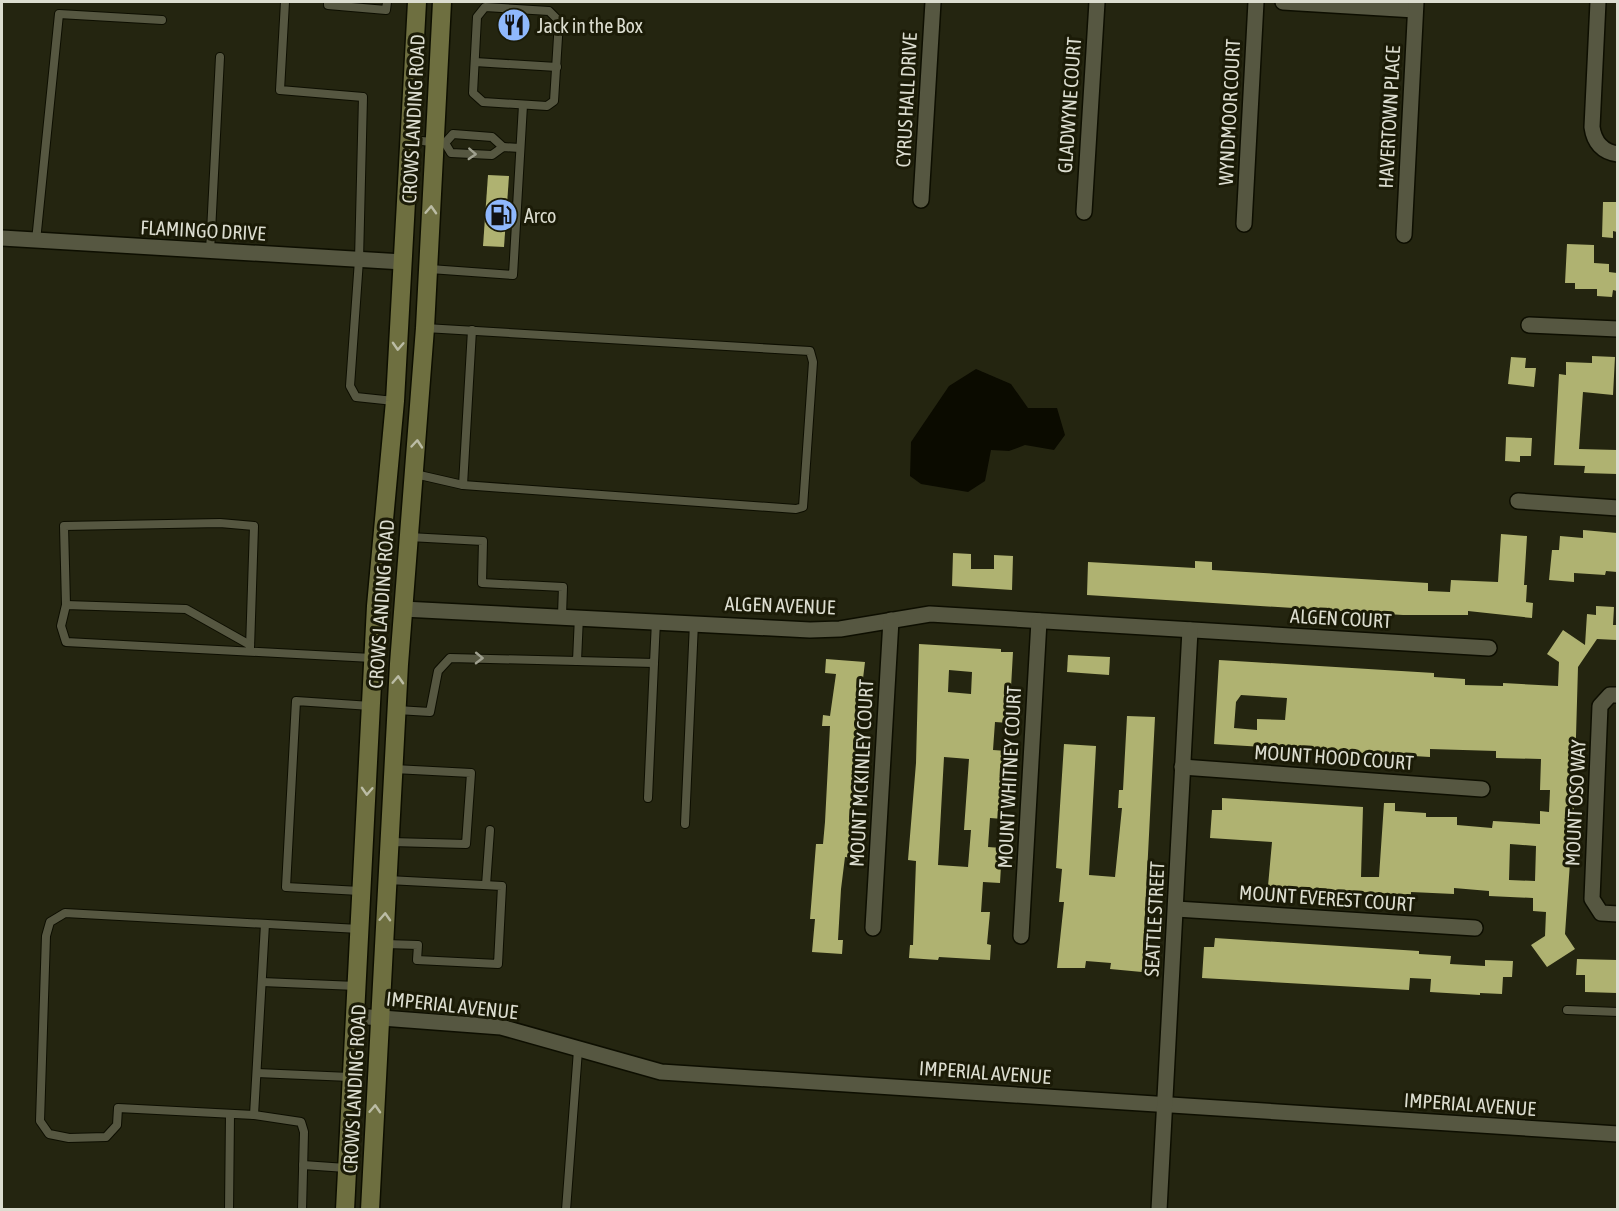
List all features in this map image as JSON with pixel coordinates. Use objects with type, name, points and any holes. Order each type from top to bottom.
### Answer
[{"type":"main road","name":"CROWS LANDING ROAD","points":[[345,1209],[371,706],[395,401],[417,2]]},
{"type":"main road","name":"CROWS LANDING ROAD","points":[[370,1209],[403,609],[439,142],[442,2]]},
{"type":"main road","points":[[402,267],[411,296],[413,315],[417,324],[426,328]]},
{"type":"main road","points":[[384,519],[391,531],[390,591],[395,605],[403,609]]},
{"type":"main road","points":[[374,658],[383,678],[381,777],[391,800]]},
{"type":"main road","points":[[352,1077],[360,1086],[361,1157],[371,1189]]},
{"type":"street","name":"CYRUS HALL DRIVE","points":[[921,200],[933,2]]},
{"type":"street","name":"GLADWYNE COURT","points":[[1084,212],[1096,2]]},
{"type":"street","name":"WYNDMOOR COURT","points":[[1244,224],[1256,2]]},
{"type":"street","points":[[1283,2],[1415,6]]},
{"type":"street","points":[[1598,2],[1592,128],[1598,144],[1605,150],[1617,154]]},
{"type":"street","name":"HAVERTOWN PLACE","points":[[1404,235],[1415,6]]},
{"type":"street","name":"FLAMINGO DRIVE","points":[[2,238],[359,260],[402,267]]},
{"type":"street","points":[[1529,325],[1617,329]]},
{"type":"street","points":[[1518,501],[1617,508]]},
{"type":"street","name":"ALGEN AVENUE","points":[[403,609],[562,615],[810,630],[840,629],[930,614],[1190,630]]},
{"type":"street","name":"MOUNT MCKINLEY COURT","points":[[873,928],[891,620]]},
{"type":"street","name":"MOUNT WHITNEY COURT","points":[[1021,936],[1040,621]]},
{"type":"street","name":"ALGEN COURT","points":[[1190,630],[1489,648]]},
{"type":"street","name":"SEATTLE STREET","points":[[1159,1209],[1190,630]]},
{"type":"street","name":"MOUNT OSO WAY","points":[[1614,695],[1600,706],[1592,899],[1601,913],[1617,914]]},
{"type":"street","name":"MOUNT HOOD COURT","points":[[1182,767],[1482,789]]},
{"type":"street","name":"MOUNT EVEREST COURT","points":[[1176,909],[1474,928]]},
{"type":"street","name":"IMPERIAL AVENUE","points":[[355,1016],[501,1027],[661,1072],[1617,1134]]},
{"type":"lane","points":[[285,2],[280,90],[363,97],[359,260],[350,386],[356,397],[395,401]]},
{"type":"lane","points":[[328,2],[328,4],[386,10],[387,2]]},
{"type":"lane","points":[[485,7],[549,11],[559,21],[557,67],[554,101],[547,106],[483,102],[473,93],[477,17],[485,7]]},
{"type":"lane","points":[[36,240],[59,14],[162,20]]},
{"type":"lane","points":[[210,251],[220,57]]},
{"type":"lane","points":[[475,62],[557,67]]},
{"type":"lane","points":[[428,269],[513,275],[523,105]]},
{"type":"lane","points":[[410,140],[439,142],[453,134],[492,137],[503,147],[520,148]]},
{"type":"lane","points":[[439,142],[451,153],[492,155],[503,147]]},
{"type":"lane","points":[[414,474],[463,485],[796,509],[803,507],[813,362],[810,351],[426,328]]},
{"type":"lane","points":[[463,485],[472,330]]},
{"type":"lane","points":[[250,649],[254,526],[220,523],[64,526],[66,605],[61,626],[66,642],[250,649],[374,658]]},
{"type":"lane","points":[[408,537],[483,541],[482,583],[563,587],[562,615]]},
{"type":"lane","points":[[66,605],[186,609],[250,649]]},
{"type":"lane","points":[[577,661],[579,616]]},
{"type":"lane","points":[[648,798],[656,620]]},
{"type":"lane","points":[[685,824],[694,622]]},
{"type":"lane","points":[[397,710],[430,712],[438,670],[450,658],[654,663]]},
{"type":"lane","points":[[362,892],[286,887],[296,701],[371,706]]},
{"type":"lane","points":[[389,842],[466,844],[471,773],[393,768]]},
{"type":"lane","points":[[486,885],[490,830]]},
{"type":"lane","points":[[384,944],[418,945],[417,960],[498,964],[502,886],[387,879]]},
{"type":"lane","points":[[302,1209],[304,1132],[301,1122],[254,1115],[118,1108],[117,1125],[106,1137],[69,1138],[49,1134],[40,1121],[46,936],[50,922],[65,913],[360,929]]},
{"type":"lane","points":[[254,1115],[265,924]]},
{"type":"lane","points":[[262,982],[357,987]]},
{"type":"lane","points":[[1567,1010],[1617,1012]]},
{"type":"lane","points":[[566,1209],[578,1050]]},
{"type":"lane","points":[[257,1073],[352,1077]]},
{"type":"lane","points":[[229,1209],[230,1114]]},
{"type":"lane","points":[[303,1165],[347,1168]]},
{"type":"shaded area","points":[[976,369],[1011,384],[1028,408],[1057,408],[1065,435],[1054,450],[1025,445],[1009,451],[991,450],[985,481],[968,492],[921,484],[910,476],[911,442],[949,386]]},
{"type":"building","points":[[488,175],[509,176],[504,247],[483,246]]},
{"type":"building","points":[[1603,202],[1617,202],[1617,232],[1613,231],[1613,238],[1602,237]]},
{"type":"building","points":[[1567,244],[1594,245],[1594,263],[1609,264],[1609,272],[1617,273],[1617,291],[1613,290],[1612,297],[1597,296],[1597,289],[1575,289],[1575,283],[1565,283]]},
{"type":"building","points":[[1592,356],[1615,357],[1613,395],[1583,392],[1579,449],[1617,450],[1617,474],[1584,473],[1585,466],[1554,465],[1559,374],[1566,375],[1566,362],[1592,363]]},
{"type":"building","points":[[1511,357],[1526,358],[1525,368],[1536,368],[1534,387],[1508,384]]},
{"type":"building","points":[[1506,437],[1532,438],[1531,456],[1520,456],[1520,462],[1505,461]]},
{"type":"building","points":[[1583,530],[1617,533],[1617,572],[1606,571],[1605,575],[1574,573],[1574,582],[1549,580],[1552,550],[1559,550],[1560,536],[1583,538]]},
{"type":"building","points":[[1501,534],[1527,536],[1524,585],[1527,585],[1526,602],[1533,603],[1532,618],[1468,611],[1468,615],[1403,615],[1087,595],[1088,562],[1195,568],[1195,561],[1212,562],[1212,570],[1428,583],[1428,591],[1450,592],[1451,580],[1498,582]]},
{"type":"building","points":[[953,553],[971,554],[971,569],[994,569],[994,555],[1013,556],[1012,590],[952,586]]},
{"type":"building","points":[[1596,606],[1614,607],[1613,625],[1617,625],[1617,640],[1597,639],[1578,667],[1574,805],[1565,934],[1575,949],[1547,967],[1531,945],[1545,936],[1546,912],[1533,911],[1533,898],[1489,896],[1489,891],[1454,888],[1454,894],[1411,892],[1411,895],[1268,886],[1272,842],[1210,838],[1212,810],[1222,810],[1222,798],[1363,807],[1361,877],[1379,877],[1384,803],[1395,803],[1395,811],[1426,813],[1426,817],[1457,817],[1457,825],[1492,828],[1493,821],[1540,824],[1540,811],[1549,812],[1550,790],[1540,790],[1541,759],[1496,758],[1496,751],[1430,749],[1430,757],[1214,744],[1219,660],[1434,673],[1434,677],[1465,679],[1465,685],[1503,686],[1503,683],[1558,686],[1559,662],[1547,654],[1563,630],[1585,645],[1587,614],[1596,615]],"holes":[[[1241,695],[1287,698],[1285,720],[1257,719],[1257,730],[1234,728],[1236,702]],[[1510,844],[1536,846],[1535,881],[1509,880]]]},
{"type":"building","points":[[919,644],[1001,649],[1001,652],[1013,652],[1009,723],[995,722],[993,750],[1007,751],[1003,819],[990,818],[988,847],[1002,848],[1000,883],[983,882],[981,912],[990,912],[987,944],[991,945],[990,960],[909,958],[910,945],[913,945],[916,861],[908,860],[916,763]],"holes":[[[949,670],[972,672],[971,694],[948,692]],[[944,757],[969,759],[964,830],[971,830],[968,867],[938,865]]]},
{"type":"building","points":[[1068,655],[1110,657],[1109,675],[1067,672]]},
{"type":"building","points":[[826,659],[865,662],[862,687],[857,687],[855,715],[860,715],[854,844],[852,858],[845,857],[841,889],[838,940],[843,940],[842,954],[812,952],[815,919],[810,919],[816,844],[823,844],[825,822],[830,726],[822,726],[823,715],[830,716],[836,674],[825,673]]},
{"type":"building","points":[[1127,716],[1155,717],[1142,972],[1110,969],[1111,963],[1086,961],[1085,968],[1057,968],[1064,902],[1059,902],[1062,869],[1056,868],[1064,744],[1096,746],[1089,875],[1115,877],[1122,808],[1118,808],[1119,790],[1123,790]]},
{"type":"building","points":[[1215,938],[1419,951],[1419,954],[1451,956],[1450,964],[1485,966],[1485,960],[1513,961],[1512,977],[1503,977],[1502,994],[1480,993],[1480,995],[1430,992],[1431,979],[1410,978],[1409,990],[1202,978],[1204,947],[1214,947]]},
{"type":"building","points":[[1577,959],[1617,960],[1617,993],[1585,992],[1585,975],[1576,975]]},
{"type":"place","name":"Jack in the Box","points":[[514,25]]},
{"type":"place","name":"Arco","points":[[501,215]]}]
